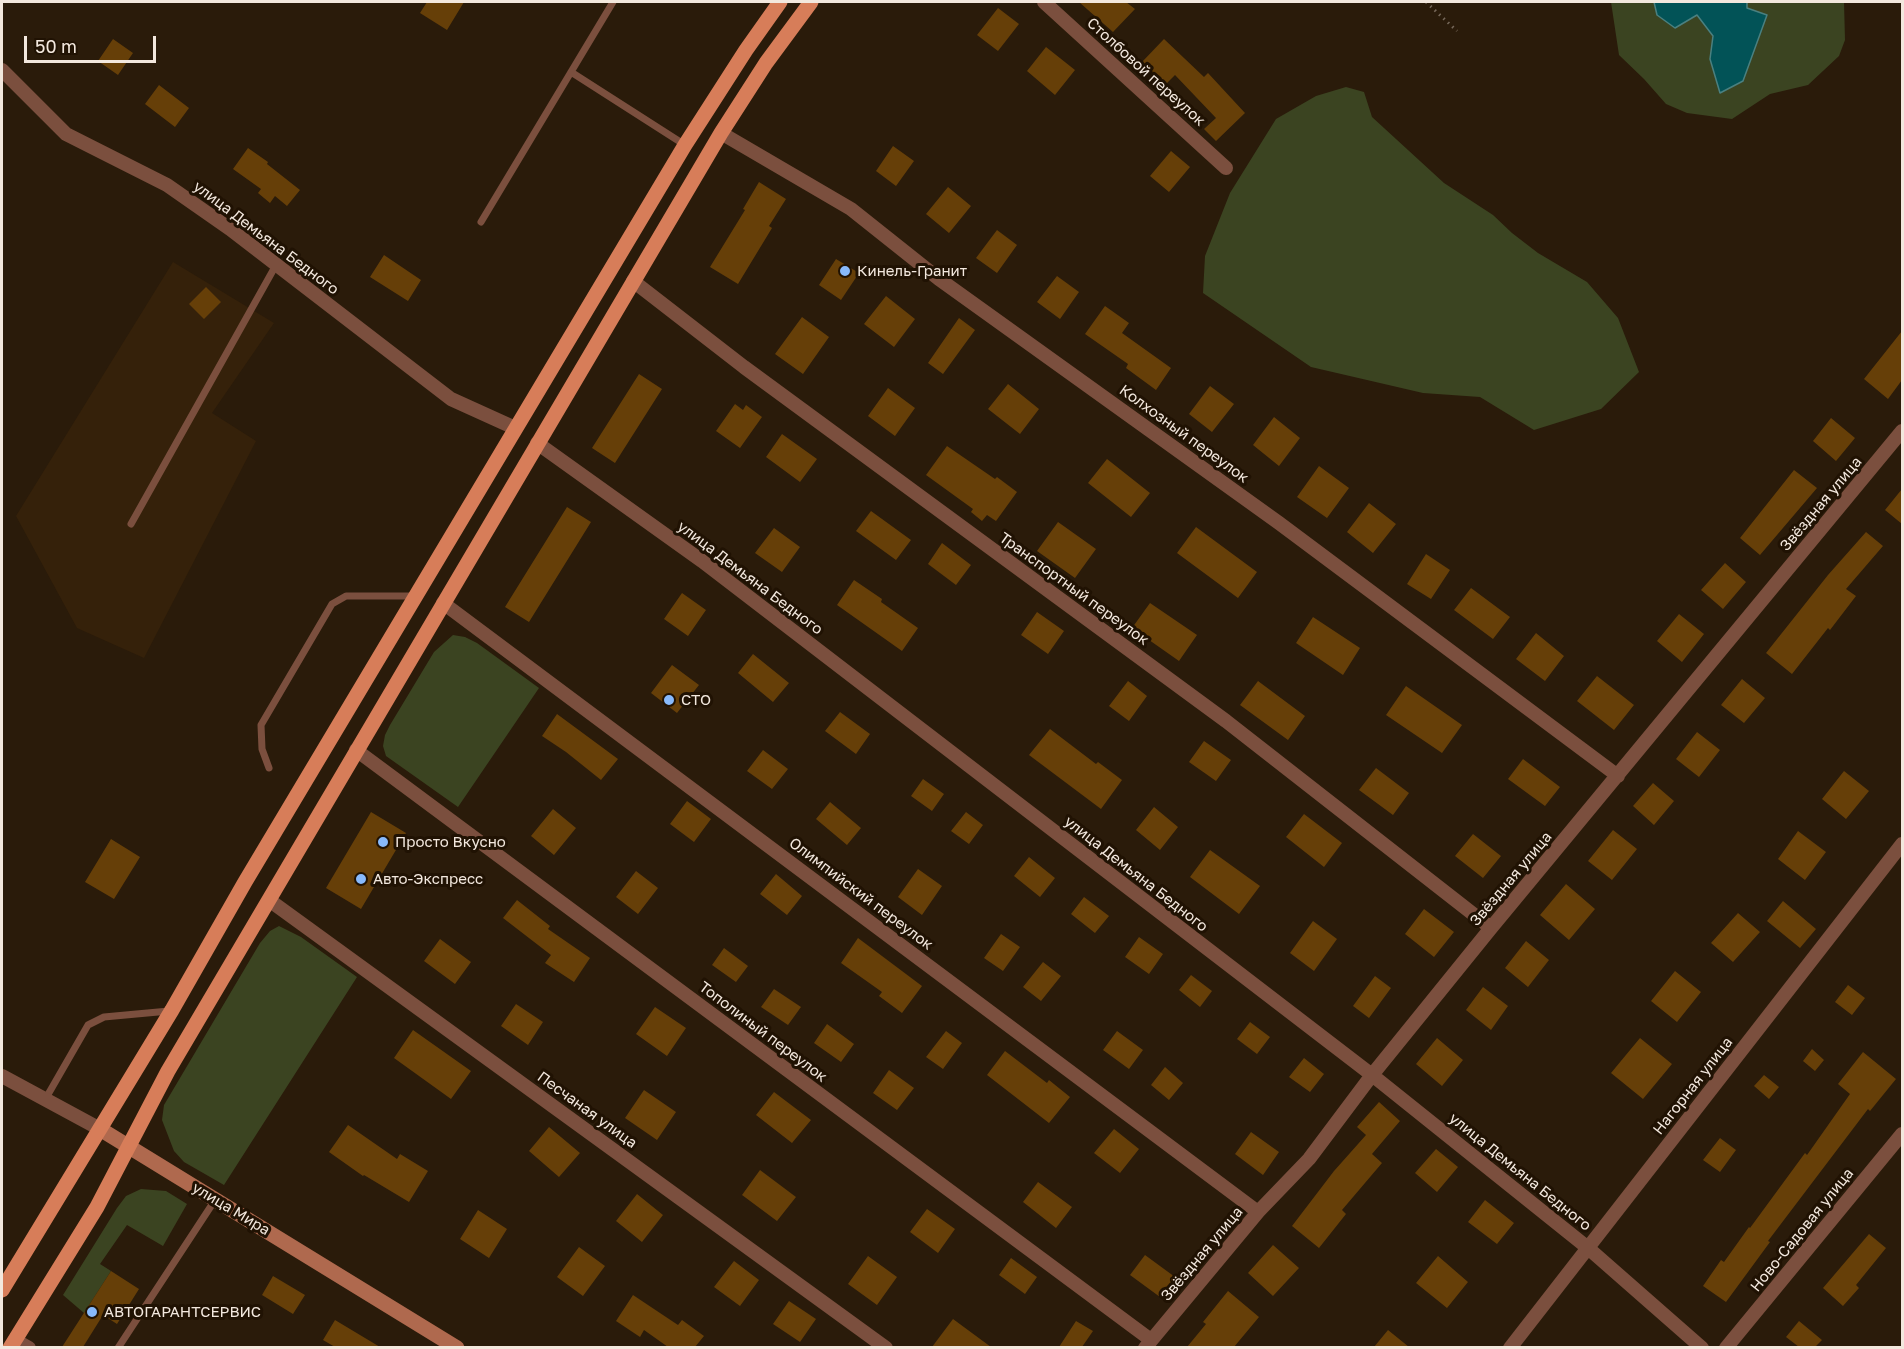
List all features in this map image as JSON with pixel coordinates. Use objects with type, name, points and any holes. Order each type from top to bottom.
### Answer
[{"type":"main road","points":[[2,1290],[172,1010],[251,872],[685,145],[780,2]]},
{"type":"main road","points":[[18,1345],[97,1207],[168,1071],[537,443],[721,133],[766,63],[811,2]]},
{"type":"main road","name":"улица Мира","points":[[100,1129],[457,1347]]},
{"type":"street","name":"Столбовой переулок","points":[[1044,2],[1226,168]]},
{"type":"street","name":"улица Демьяна Бедного","points":[[2,70],[66,134],[167,185],[451,399],[515,428]]},
{"type":"street","name":"Колхозный переулок","points":[[721,133],[851,210],[939,279],[1279,523],[1618,776]]},
{"type":"street","name":"Транспортный переулок","points":[[633,281],[744,367],[1226,721],[1491,928]]},
{"type":"street","name":"Звёздная улица","points":[[1148,1344],[1258,1212],[1309,1159],[1372,1075],[1491,928],[1902,431]]},
{"type":"street","name":"улица Демьяна Бедного","points":[[537,443],[702,561],[1372,1075],[1588,1248],[1702,1347]]},
{"type":"street","name":"Олимпийский переулок","points":[[443,603],[1258,1212]]},
{"type":"street","name":"Тополиный переулок","points":[[356,750],[1148,1344]]},
{"type":"street","name":"Нагорная улица","points":[[1510,1347],[1902,844]]},
{"type":"street","name":"Песчаная улица","points":[[269,900],[886,1347]]},
{"type":"street","name":"улица Мира","points":[[2,1076],[100,1129]]},
{"type":"street","name":"Ново-Садовая улица","points":[[1726,1347],[1902,1134]]},
{"type":"lane","points":[[481,222],[613,2]]},
{"type":"lane","points":[[571,72],[685,145]]},
{"type":"lane","points":[[131,524],[276,265]]},
{"type":"lane","points":[[269,768],[262,749],[261,725],[332,604],[346,596],[415,596]]},
{"type":"lane","points":[[46,1098],[88,1025],[104,1017],[172,1010]]},
{"type":"lane","points":[[118,1347],[214,1200]]},
{"type":"path","points":[[1426,2],[1457,31]]},
{"type":"shaded area","points":[[173,262],[274,323],[212,413],[256,441],[144,658],[77,628],[16,516]]},
{"type":"green space","points":[[1611,2],[1844,2],[1845,40],[1839,56],[1808,85],[1770,94],[1732,119],[1687,113],[1666,104],[1619,55]]},
{"type":"green space","points":[[1346,87],[1364,92],[1372,117],[1444,183],[1493,215],[1538,253],[1587,282],[1618,318],[1639,372],[1601,409],[1534,430],[1480,397],[1423,393],[1311,367],[1203,293],[1205,256],[1230,193],[1276,119],[1316,96]]},
{"type":"green space","points":[[453,635],[465,637],[477,643],[539,688],[458,807],[386,756],[383,746],[390,725],[434,652]]},
{"type":"green space","points":[[279,926],[301,937],[357,977],[224,1185],[184,1162],[174,1151],[162,1120],[164,1105],[260,943],[270,931]]},
{"type":"green space","points":[[141,1189],[166,1191],[187,1204],[163,1246],[127,1225],[100,1264],[111,1271],[84,1313],[63,1295],[117,1208],[126,1196]]},
{"type":"water","points":[[1654,2],[1747,2],[1747,8],[1767,15],[1743,81],[1720,93],[1710,59],[1713,36],[1697,15],[1675,28],[1657,15]]},
{"type":"building","points":[[427,2],[464,2],[447,30],[420,13]]},
{"type":"building","points":[[1079,2],[1126,2],[1135,9],[1113,32]]},
{"type":"building","points":[[998,8],[1019,24],[998,51],[977,35]]},
{"type":"building","points":[[113,39],[133,53],[118,75],[98,61]]},
{"type":"building","points":[[1164,39],[1204,77],[1208,73],[1245,113],[1216,141],[1204,129],[1216,118],[1175,75],[1165,85],[1142,62]]},
{"type":"building","points":[[1046,47],[1075,70],[1055,95],[1027,71]]},
{"type":"building","points":[[159,85],[189,108],[175,127],[145,104]]},
{"type":"building","points":[[893,146],[914,161],[896,186],[876,171]]},
{"type":"building","points":[[248,148],[300,190],[287,206],[275,196],[270,203],[258,193],[261,189],[233,169]]},
{"type":"building","points":[[1171,151],[1190,167],[1169,192],[1150,176]]},
{"type":"building","points":[[759,182],[786,199],[769,226],[772,228],[738,284],[710,267],[745,210],[743,209]]},
{"type":"building","points":[[948,187],[971,206],[949,233],[926,214]]},
{"type":"building","points":[[997,230],[1017,245],[997,273],[976,258]]},
{"type":"building","points":[[384,255],[421,280],[408,301],[370,277]]},
{"type":"building","points":[[836,259],[859,273],[841,300],[819,285]]},
{"type":"building","points":[[1057,276],[1079,292],[1060,319],[1037,302]]},
{"type":"building","points":[[206,287],[221,302],[204,319],[189,304]]},
{"type":"building","points":[[886,296],[915,319],[894,347],[864,324]]},
{"type":"building","points":[[1105,306],[1129,323],[1122,333],[1171,368],[1156,390],[1126,368],[1128,364],[1085,334]]},
{"type":"building","points":[[802,317],[829,337],[803,374],[775,354]]},
{"type":"building","points":[[959,318],[975,330],[943,374],[928,363]]},
{"type":"building","points":[[1902,331],[1902,380],[1888,399],[1864,379]]},
{"type":"building","points":[[639,374],[662,389],[615,463],[592,448]]},
{"type":"building","points":[[1008,384],[1039,409],[1020,434],[988,409]]},
{"type":"building","points":[[1210,386],[1234,404],[1212,432],[1189,414]]},
{"type":"building","points":[[888,388],[915,408],[895,436],[868,416]]},
{"type":"building","points":[[735,404],[743,410],[746,405],[762,417],[740,448],[716,431]]},
{"type":"building","points":[[1274,417],[1300,438],[1279,466],[1253,445]]},
{"type":"building","points":[[1831,418],[1855,438],[1836,461],[1813,441]]},
{"type":"building","points":[[782,434],[817,459],[800,482],[766,457]]},
{"type":"building","points":[[947,446],[1017,492],[996,521],[987,515],[982,521],[971,512],[973,509],[926,475]]},
{"type":"building","points":[[1107,459],[1150,493],[1131,517],[1088,483]]},
{"type":"building","points":[[1319,466],[1349,488],[1327,518],[1297,497]]},
{"type":"building","points":[[1794,470],[1817,488],[1760,555],[1740,538]]},
{"type":"building","points":[[1902,489],[1902,524],[1885,510]]},
{"type":"building","points":[[1369,503],[1396,524],[1373,553],[1347,532]]},
{"type":"building","points":[[567,507],[591,522],[529,622],[505,607]]},
{"type":"building","points":[[871,511],[911,540],[896,560],[856,531]]},
{"type":"building","points":[[1058,522],[1096,549],[1075,578],[1037,551]]},
{"type":"building","points":[[1196,527],[1257,572],[1238,598],[1177,553]]},
{"type":"building","points":[[774,528],[800,547],[782,572],[755,553]]},
{"type":"building","points":[[1866,532],[1883,546],[1846,589],[1856,596],[1792,674],[1766,653],[1828,575]]},
{"type":"building","points":[[942,543],[971,565],[956,585],[928,564]]},
{"type":"building","points":[[1426,554],[1450,570],[1431,599],[1407,584]]},
{"type":"building","points":[[1725,563],[1746,582],[1723,609],[1701,590]]},
{"type":"building","points":[[854,580],[918,628],[902,651],[837,605]]},
{"type":"building","points":[[1471,588],[1510,617],[1493,639],[1454,610]]},
{"type":"building","points":[[682,593],[706,610],[688,636],[664,619]]},
{"type":"building","points":[[1150,603],[1197,635],[1179,661],[1132,628]]},
{"type":"building","points":[[1037,612],[1064,631],[1048,654],[1021,635]]},
{"type":"building","points":[[1679,614],[1704,634],[1682,662],[1657,641]]},
{"type":"building","points":[[1313,617],[1360,648],[1343,675],[1296,643]]},
{"type":"building","points":[[1536,633],[1564,656],[1545,681],[1516,659]]},
{"type":"building","points":[[753,654],[789,683],[773,702],[738,673]]},
{"type":"building","points":[[672,665],[699,685],[677,713],[651,693]]},
{"type":"building","points":[[1597,676],[1634,705],[1614,730],[1577,701]]},
{"type":"building","points":[[1742,679],[1765,698],[1744,723],[1721,705]]},
{"type":"building","points":[[1128,681],[1147,696],[1129,721],[1109,706]]},
{"type":"building","points":[[1258,681],[1305,716],[1288,740],[1240,705]]},
{"type":"building","points":[[1406,686],[1462,725],[1442,753],[1386,715]]},
{"type":"building","points":[[840,712],[870,734],[856,754],[825,731]]},
{"type":"building","points":[[557,714],[618,759],[601,780],[542,736]]},
{"type":"building","points":[[1050,729],[1096,764],[1098,762],[1122,780],[1101,809],[1029,755]]},
{"type":"building","points":[[1697,732],[1720,750],[1699,777],[1676,759]]},
{"type":"building","points":[[1204,741],[1231,760],[1216,781],[1189,762]]},
{"type":"building","points":[[763,750],[788,769],[772,789],[747,771]]},
{"type":"building","points":[[1523,759],[1560,787],[1545,806],[1508,779]]},
{"type":"building","points":[[1376,768],[1409,793],[1393,815],[1359,790]]},
{"type":"building","points":[[1844,771],[1869,791],[1846,819],[1822,799]]},
{"type":"building","points":[[923,779],[944,794],[932,811],[911,796]]},
{"type":"building","points":[[1653,783],[1674,801],[1654,825],[1633,806]]},
{"type":"building","points":[[687,801],[711,819],[694,842],[670,824]]},
{"type":"building","points":[[830,802],[861,828],[847,845],[816,819]]},
{"type":"building","points":[[1154,807],[1178,827],[1160,850],[1136,830]]},
{"type":"building","points":[[553,809],[576,828],[554,855],[531,836]]},
{"type":"building","points":[[371,812],[406,833],[361,909],[326,888]]},
{"type":"building","points":[[966,812],[983,825],[969,844],[951,831]]},
{"type":"building","points":[[1304,814],[1342,843],[1324,867],[1286,837]]},
{"type":"building","points":[[1613,830],[1637,849],[1612,880],[1588,861]]},
{"type":"building","points":[[1798,831],[1826,852],[1805,880],[1778,859]]},
{"type":"building","points":[[1473,834],[1501,856],[1483,878],[1455,856]]},
{"type":"building","points":[[111,839],[140,857],[114,899],[85,882]]},
{"type":"building","points":[[1210,850],[1260,886],[1239,914],[1190,877]]},
{"type":"building","points":[[1029,857],[1055,878],[1040,897],[1014,876]]},
{"type":"building","points":[[918,869],[942,886],[922,915],[898,897]]},
{"type":"building","points":[[636,871],[658,888],[638,914],[616,897]]},
{"type":"building","points":[[776,874],[802,896],[787,915],[760,894]]},
{"type":"building","points":[[1566,884],[1595,909],[1569,940],[1540,915]]},
{"type":"building","points":[[1084,897],[1109,916],[1095,933],[1071,914]]},
{"type":"building","points":[[517,900],[550,926],[548,929],[590,958],[574,982],[545,963],[551,955],[503,918]]},
{"type":"building","points":[[1783,901],[1816,929],[1800,948],[1767,921]]},
{"type":"building","points":[[1424,909],[1454,932],[1434,957],[1405,934]]},
{"type":"building","points":[[1738,913],[1760,932],[1733,962],[1711,943]]},
{"type":"building","points":[[1313,921],[1337,939],[1314,971],[1290,953]]},
{"type":"building","points":[[1001,934],[1020,947],[1003,971],[984,958]]},
{"type":"building","points":[[1139,937],[1163,954],[1149,974],[1125,957]]},
{"type":"building","points":[[858,938],[922,986],[902,1013],[879,996],[882,992],[841,963]]},
{"type":"building","points":[[440,939],[471,962],[455,984],[424,961]]},
{"type":"building","points":[[1526,941],[1549,960],[1528,987],[1505,968]]},
{"type":"building","points":[[724,948],[748,966],[736,982],[712,965]]},
{"type":"building","points":[[1043,962],[1061,976],[1041,1001],[1023,987]]},
{"type":"building","points":[[1675,971],[1701,992],[1677,1022],[1651,1001]]},
{"type":"building","points":[[1191,975],[1212,991],[1200,1007],[1179,990]]},
{"type":"building","points":[[1375,976],[1391,988],[1369,1018],[1353,1006]]},
{"type":"building","points":[[1848,985],[1865,998],[1852,1015],[1835,1002]]},
{"type":"building","points":[[1483,987],[1508,1006],[1491,1030],[1466,1010]]},
{"type":"building","points":[[774,989],[801,1007],[788,1025],[761,1007]]},
{"type":"building","points":[[516,1004],[543,1022],[528,1045],[501,1026]]},
{"type":"building","points":[[655,1007],[686,1028],[667,1056],[636,1034]]},
{"type":"building","points":[[1250,1022],[1270,1037],[1257,1054],[1237,1039]]},
{"type":"building","points":[[827,1024],[854,1044],[841,1062],[814,1043]]},
{"type":"building","points":[[413,1030],[471,1071],[451,1099],[394,1058]]},
{"type":"building","points":[[946,1031],[962,1043],[943,1069],[926,1057]]},
{"type":"building","points":[[1117,1031],[1143,1050],[1129,1069],[1103,1050]]},
{"type":"building","points":[[1437,1038],[1463,1060],[1442,1086],[1416,1064]]},
{"type":"building","points":[[1640,1038],[1672,1064],[1643,1099],[1611,1073]]},
{"type":"building","points":[[1812,1049],[1824,1060],[1815,1071],[1803,1061]]},
{"type":"building","points":[[1005,1051],[1047,1083],[1049,1080],[1070,1097],[1049,1123],[987,1075]]},
{"type":"building","points":[[1863,1052],[1896,1079],[1870,1111],[1868,1109],[1768,1241],[1770,1242],[1726,1302],[1703,1286],[1721,1260],[1724,1262],[1805,1153],[1807,1155],[1850,1094],[1838,1084]]},
{"type":"building","points":[[1304,1058],[1324,1074],[1310,1092],[1289,1077]]},
{"type":"building","points":[[1165,1067],[1183,1083],[1169,1100],[1151,1085]]},
{"type":"building","points":[[889,1070],[914,1088],[897,1110],[873,1093]]},
{"type":"building","points":[[1764,1075],[1779,1087],[1769,1099],[1754,1086]]},
{"type":"building","points":[[644,1090],[676,1112],[657,1140],[625,1118]]},
{"type":"building","points":[[774,1092],[811,1120],[792,1143],[756,1115]]},
{"type":"building","points":[[1379,1102],[1400,1121],[1372,1154],[1382,1163],[1342,1210],[1346,1214],[1319,1248],[1292,1226],[1334,1171],[1366,1135],[1357,1127]]},
{"type":"building","points":[[348,1125],[397,1159],[400,1154],[428,1171],[409,1202],[363,1176],[329,1152]]},
{"type":"building","points":[[549,1127],[580,1153],[559,1177],[529,1151]]},
{"type":"building","points":[[1114,1129],[1139,1149],[1120,1173],[1094,1153]]},
{"type":"building","points":[[1251,1132],[1279,1152],[1263,1175],[1235,1154]]},
{"type":"building","points":[[1720,1138],[1736,1150],[1720,1172],[1703,1160]]},
{"type":"building","points":[[1436,1149],[1458,1167],[1437,1192],[1415,1173]]},
{"type":"building","points":[[760,1170],[796,1197],[777,1221],[742,1195]]},
{"type":"building","points":[[1038,1182],[1072,1207],[1056,1228],[1023,1202]]},
{"type":"building","points":[[637,1194],[663,1215],[642,1242],[616,1221]]},
{"type":"building","points":[[1485,1200],[1514,1223],[1497,1244],[1468,1222]]},
{"type":"building","points":[[927,1209],[955,1229],[938,1253],[910,1232]]},
{"type":"building","points":[[478,1210],[507,1229],[489,1258],[460,1239]]},
{"type":"building","points":[[1869,1234],[1886,1248],[1856,1285],[1859,1288],[1843,1306],[1823,1288]]},
{"type":"building","points":[[1273,1245],[1299,1268],[1273,1296],[1248,1273]]},
{"type":"building","points":[[579,1247],[605,1266],[583,1296],[557,1277]]},
{"type":"building","points":[[1145,1255],[1175,1277],[1160,1297],[1130,1275]]},
{"type":"building","points":[[868,1256],[897,1277],[877,1305],[848,1284]]},
{"type":"building","points":[[1438,1256],[1468,1282],[1447,1308],[1416,1283]]},
{"type":"building","points":[[1011,1258],[1037,1277],[1025,1294],[999,1275]]},
{"type":"building","points":[[734,1261],[759,1280],[740,1306],[714,1287]]},
{"type":"building","points":[[111,1271],[139,1289],[117,1324],[103,1315],[83,1347],[62,1347]]},
{"type":"building","points":[[273,1276],[305,1295],[293,1314],[262,1295]]},
{"type":"building","points":[[1228,1291],[1259,1317],[1234,1347],[1187,1347],[1206,1324],[1203,1322]]},
{"type":"building","points":[[633,1295],[678,1325],[682,1320],[704,1336],[695,1347],[668,1347],[644,1330],[640,1337],[616,1321]]},
{"type":"building","points":[[789,1301],[816,1319],[800,1342],[773,1324]]},
{"type":"building","points":[[953,1319],[991,1347],[932,1347]]},
{"type":"building","points":[[335,1320],[380,1347],[335,1347],[323,1340]]},
{"type":"building","points":[[1076,1321],[1093,1331],[1082,1347],[1059,1347]]},
{"type":"building","points":[[1799,1321],[1822,1340],[1815,1347],[1799,1347],[1786,1337]]},
{"type":"building","points":[[1388,1330],[1409,1347],[1374,1347]]},
{"type":"place","name":"Кинель-Гранит","points":[[845,271]]},
{"type":"place","name":"СТО","points":[[669,700]]},
{"type":"place","name":"Просто Вкусно","points":[[383,842]]},
{"type":"place","name":"Авто-Экспресс","points":[[361,879]]},
{"type":"place","name":"АВТОГАРАНТСЕРВИС","points":[[92,1312]]}]
